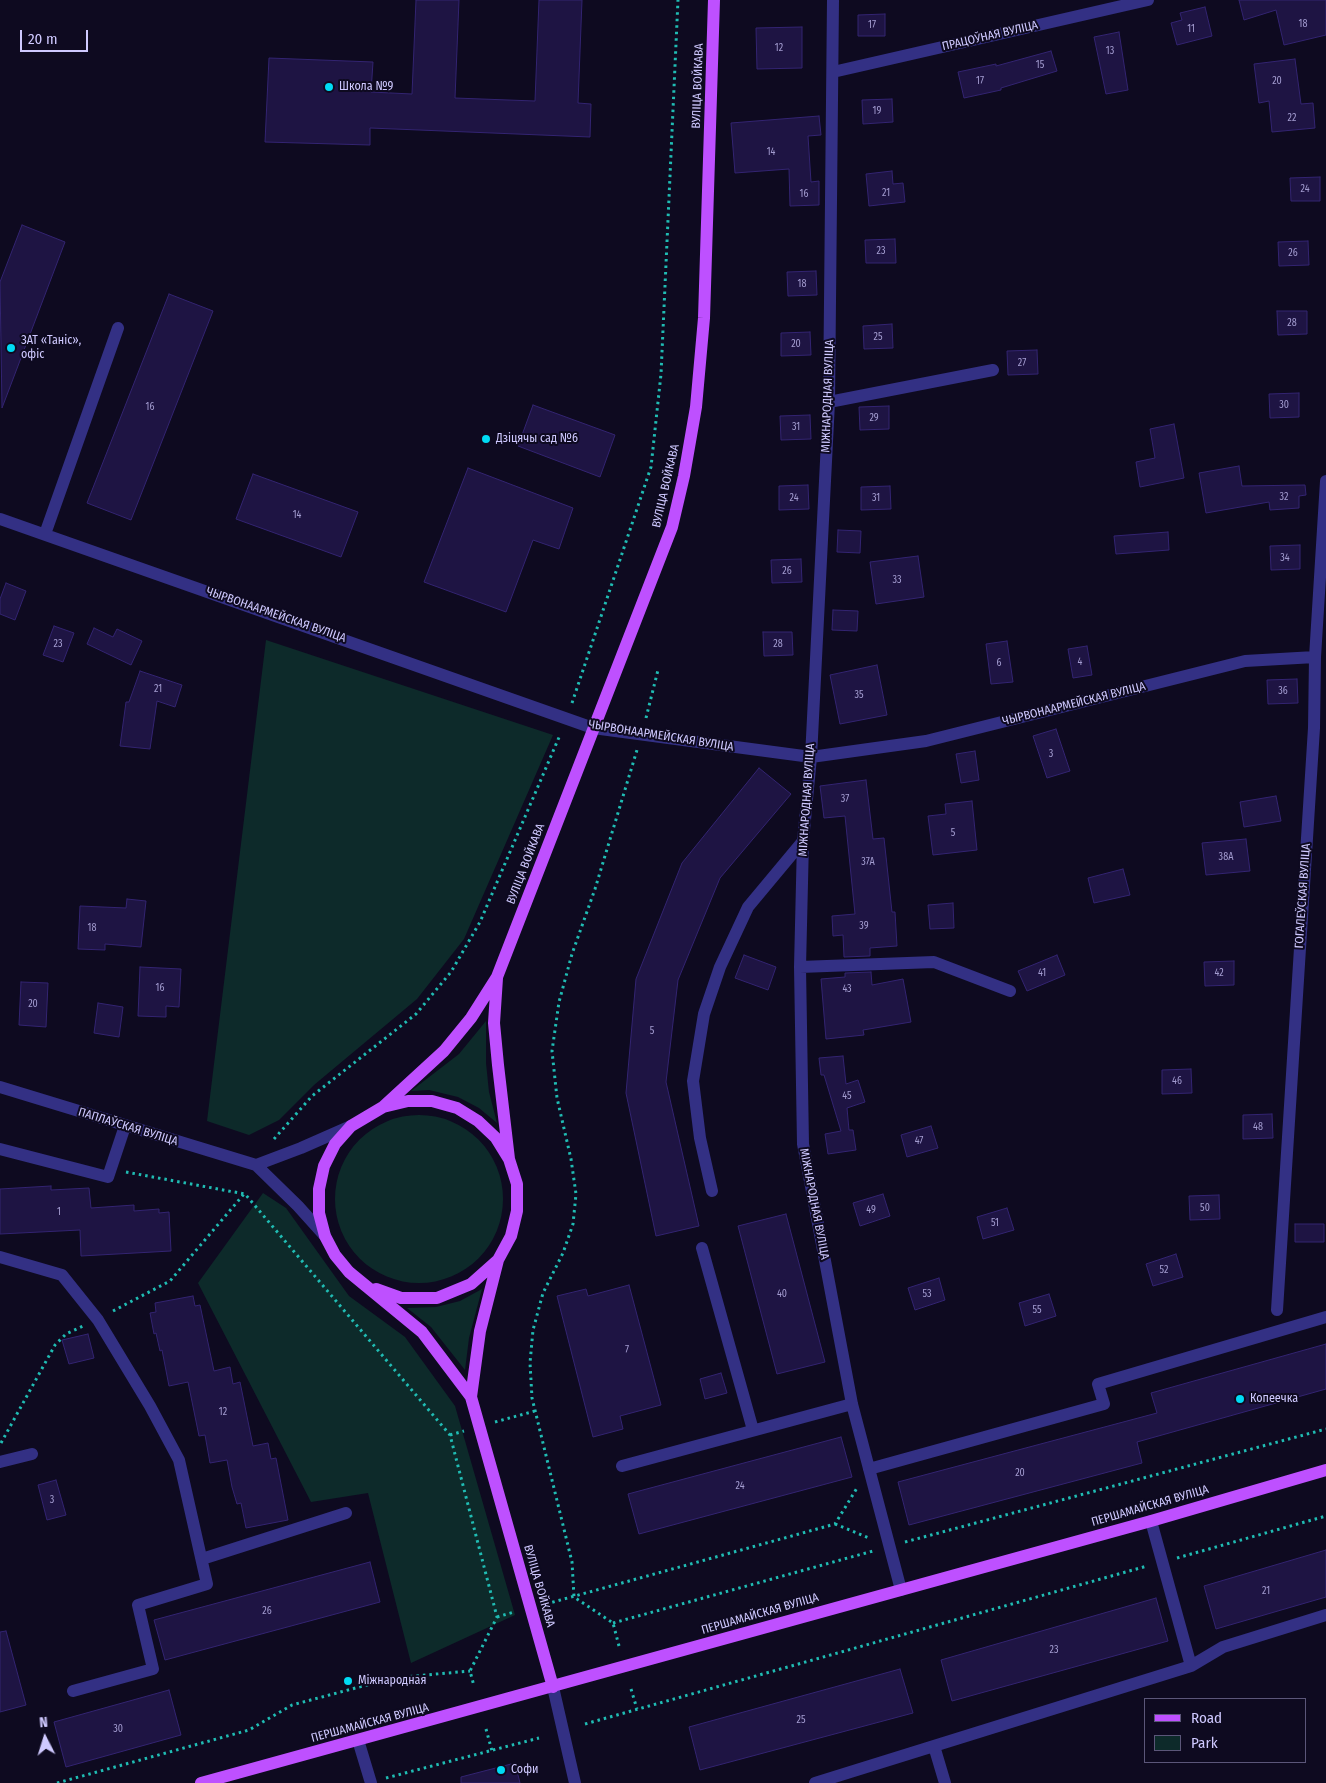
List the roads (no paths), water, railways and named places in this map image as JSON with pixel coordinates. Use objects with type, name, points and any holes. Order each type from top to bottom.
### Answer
[{"type":"main road","name":"ВУЛІЦА ВОЙКАВА","points":[[553,1687],[471,1397],[422,1332],[349,1272],[335,1255],[325,1236],[319,1213],[319,1197],[324,1166],[335,1144],[351,1126],[383,1107],[444,1051],[471,1018],[497,977],[672,527],[684,476],[696,407],[704,318],[714,0]]},
{"type":"main road","name":"ВУЛІЦА ВОЙКАВА","points":[[471,1397],[480,1330],[498,1260],[511,1236],[517,1210],[517,1184],[509,1159],[494,1023],[497,977]]},
{"type":"main road","name":"ВУЛІЦА ВОЙКАВА","points":[[383,1107],[416,1101],[432,1101],[457,1108],[478,1120],[496,1138],[509,1159]]},
{"type":"main road","name":"ВУЛІЦА ВОЙКАВА","points":[[367,1285],[401,1298],[437,1298],[471,1284],[498,1260]]},
{"type":"main road","name":"ПЕРШАМАЙСКАЯ ВУЛІЦА","points":[[201,1783],[1151,1521],[1326,1470]]},
{"type":"street","name":"МІЖНАРОДНАЯ ВУЛІЦА","points":[[833,0],[829,402],[811,757],[803,841],[800,967],[803,1144],[852,1404],[901,1590]]},
{"type":"street","name":"ПРАЦОЎНАЯ ВУЛІЦА","points":[[833,72],[1132,2],[1148,0]]},
{"type":"street","points":[[45,534],[118,328]]},
{"type":"street","points":[[829,402],[993,370]]},
{"type":"street","name":"ГОГАЛЕЎСКАЯ ВУЛІЦА","points":[[1277,1310],[1320,727],[1315,657],[1326,481]]},
{"type":"street","name":"ЧЫРВОНААРМЕЙСКАЯ ВУЛІЦА","points":[[0,519],[593,728],[811,757],[926,741],[1245,662],[1315,657]]},
{"type":"street","points":[[712,1191],[700,1138],[694,1081],[704,1014],[720,967],[748,907],[803,841]]},
{"type":"street","points":[[800,967],[934,962],[1010,991]]},
{"type":"street","name":"ПАПЛАЎСКАЯ ВУЛІЦА","points":[[0,1087],[256,1165],[298,1206],[325,1236]]},
{"type":"street","points":[[0,1149],[108,1177],[125,1126]]},
{"type":"street","points":[[256,1165],[351,1126]]},
{"type":"street","points":[[702,1248],[753,1430]]},
{"type":"street","points":[[0,1257],[62,1275],[98,1320],[150,1406],[179,1460],[202,1559],[206,1584],[138,1605],[153,1669],[73,1691]]},
{"type":"street","points":[[869,1469],[1104,1404],[1098,1384],[1326,1317]]},
{"type":"street","points":[[622,1466],[852,1404]]},
{"type":"street","points":[[0,1462],[32,1454]]},
{"type":"street","points":[[202,1559],[346,1513]]},
{"type":"street","points":[[1151,1521],[1191,1666]]},
{"type":"street","points":[[815,1783],[1191,1666],[1223,1647],[1326,1615]]},
{"type":"street","name":"ВУЛІЦА ВОЙКАВА","points":[[553,1687],[575,1783]]},
{"type":"street","points":[[358,1740],[371,1783]]},
{"type":"street","points":[[934,1746],[945,1783]]},
{"type":"place","name":"Школа №9","points":[[329,87]]},
{"type":"place","name":"ЗАТ «Таніс», офіс","points":[[11,348]]},
{"type":"place","name":"Дзіцячы сад №6","points":[[486,439]]},
{"type":"place","name":"Копеечка","points":[[1240,1399]]},
{"type":"place","name":"Міжнародная","points":[[348,1681]]},
{"type":"place","name":"Софи","points":[[501,1770]]}]
